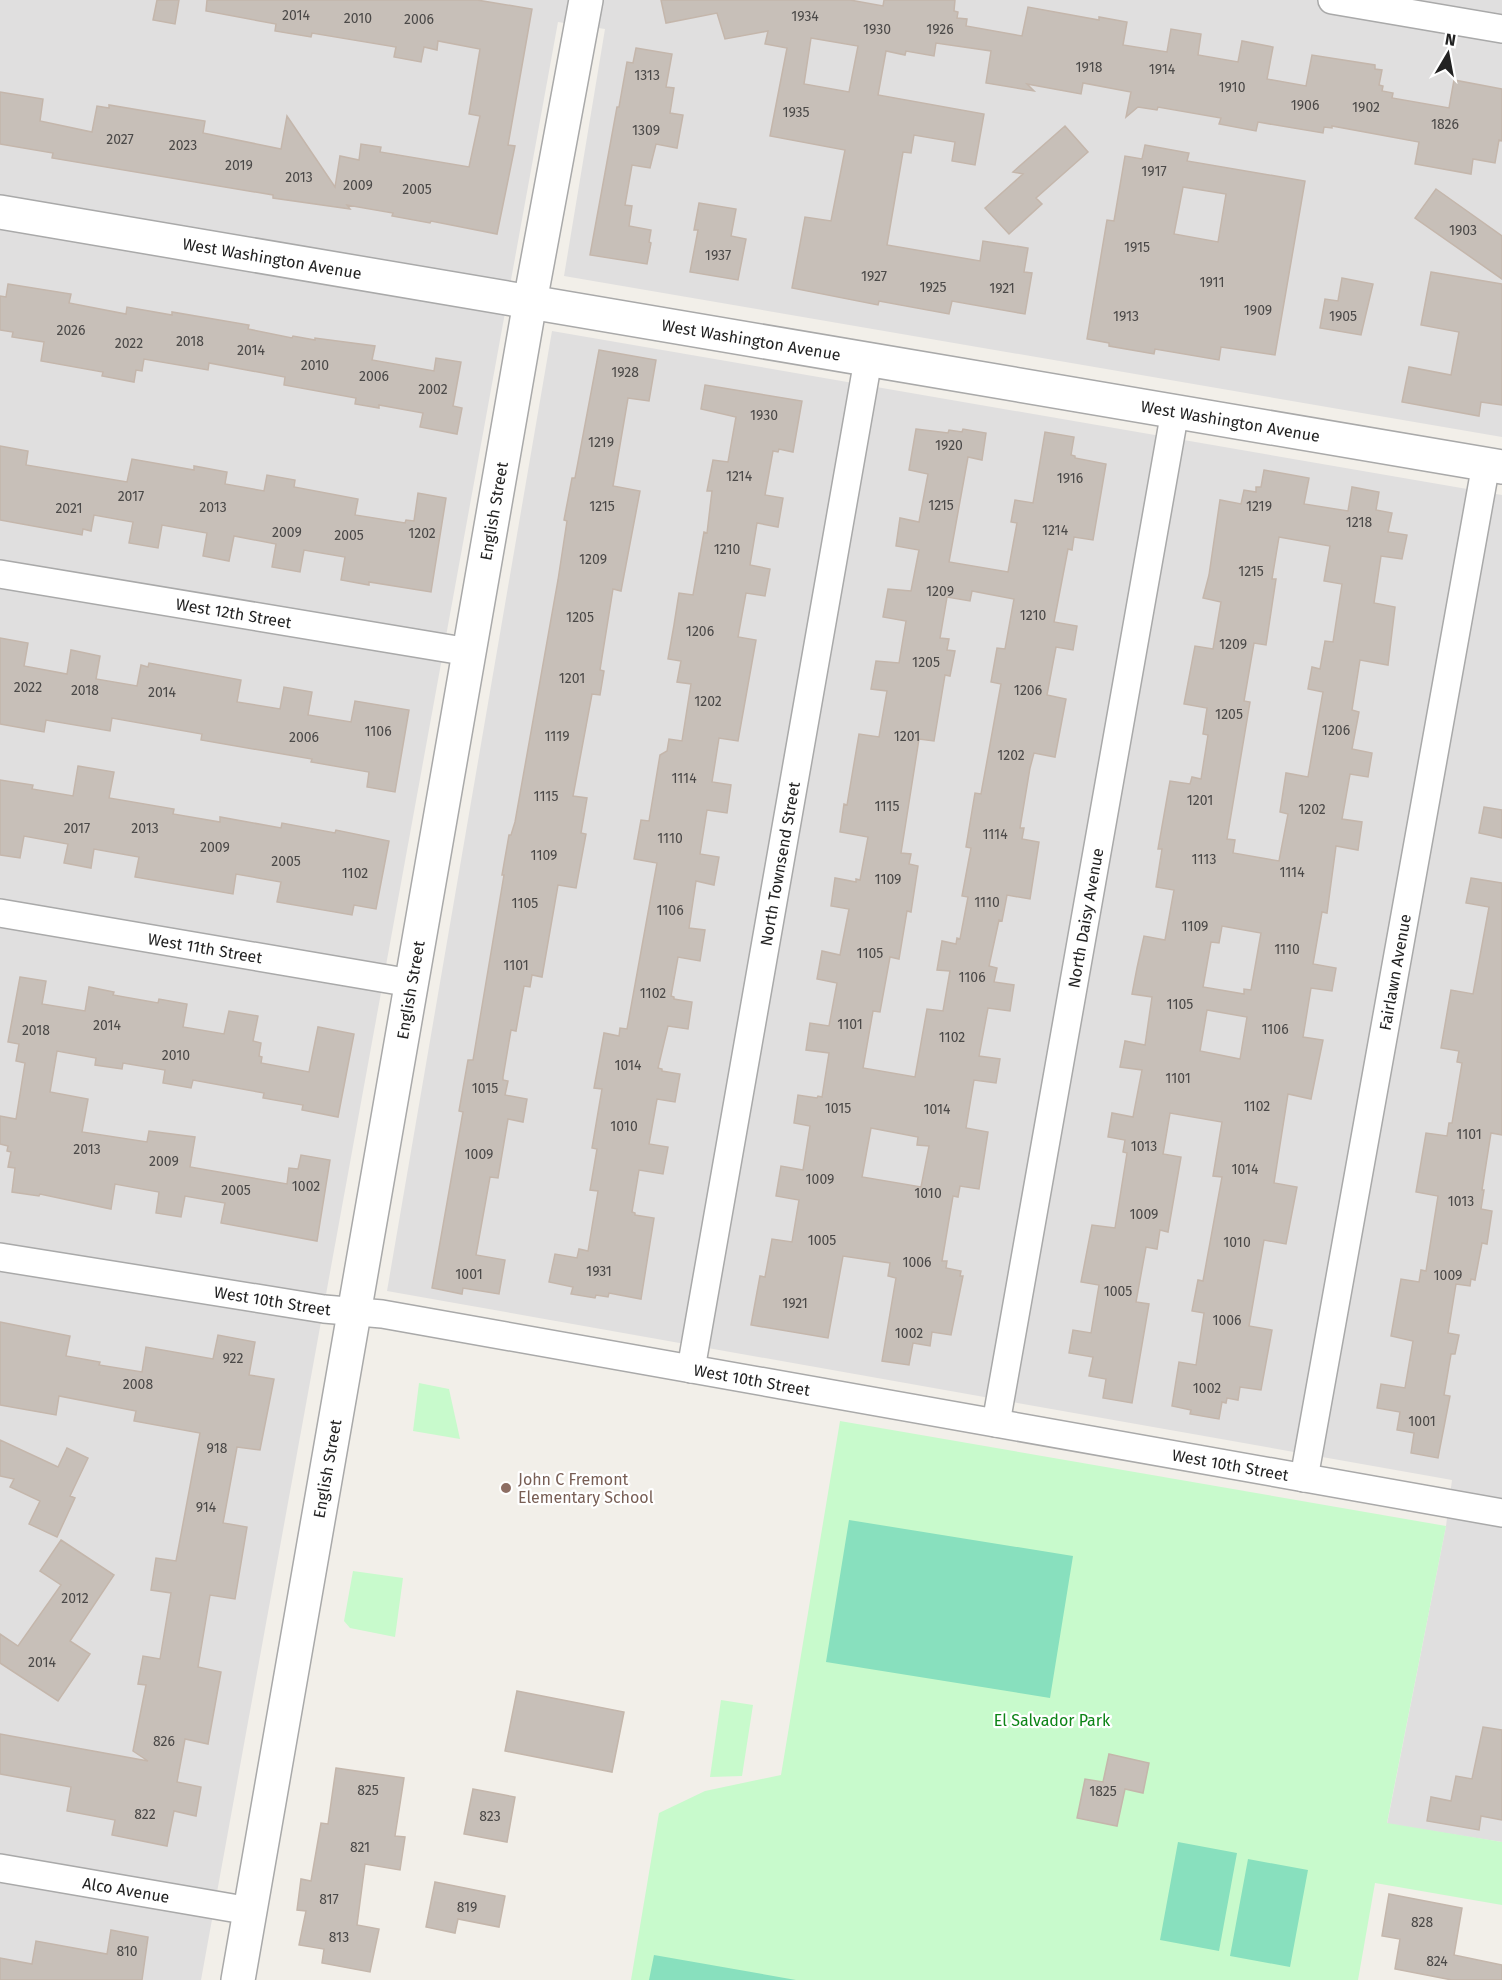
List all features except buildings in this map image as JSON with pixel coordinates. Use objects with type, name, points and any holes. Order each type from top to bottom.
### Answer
[{"type":"street","name":"English Street","points":[[238,1980],[530,302],[586,0]]},
{"type":"street","points":[[1332,0],[1502,29]]},
{"type":"street","name":"West Washington Avenue","points":[[0,212],[1494,465]]},
{"type":"street","name":"North Townsend Street","points":[[692,1369],[868,360]]},
{"type":"street","name":"North Daisy Avenue","points":[[996,1423],[1175,411]]},
{"type":"street","name":"Fairlawn Avenue","points":[[1304,1478],[1494,465]]},
{"type":"street","name":"West 12th Street","points":[[0,574],[469,652]]},
{"type":"street","name":"West 11th Street","points":[[0,914],[411,982]]},
{"type":"street","name":"West 10th Street","points":[[0,1257],[324,1309],[382,1314],[1502,1513]]},
{"type":"street","name":"Alco Avenue","points":[[0,1868],[250,1911]]},
{"type":"shaded area","points":[[0,0],[1502,0],[1502,437],[564,276],[605,29],[558,22],[201,1980],[0,1980]]},
{"type":"shaded area","points":[[552,331],[1502,495],[1502,1842],[1387,1824],[1446,1526],[1452,1480],[387,1291]]},
{"type":"green space","points":[[419,1383],[449,1389],[460,1439],[413,1431]]},
{"type":"green space","name":"El Salvador Park","points":[[840,1421],[1446,1526],[1387,1823],[1502,1842],[1502,1905],[1375,1883],[1358,1980],[631,1980],[659,1813],[705,1791],[781,1775]]},
{"type":"green space","points":[[849,1520],[1073,1556],[1050,1698],[826,1662]]},
{"type":"green space","points":[[353,1571],[403,1578],[395,1637],[350,1628],[344,1621]]},
{"type":"green space","points":[[721,1700],[753,1705],[742,1776],[710,1777]]},
{"type":"green space","points":[[1178,1842],[1237,1853],[1219,1951],[1160,1940]]},
{"type":"green space","points":[[1248,1859],[1308,1870],[1290,1967],[1230,1956]]},
{"type":"green space","points":[[654,1955],[796,1980],[649,1980]]},
{"type":"place","name":"John C Fremont Elementary School","points":[[506,1488]]}]
